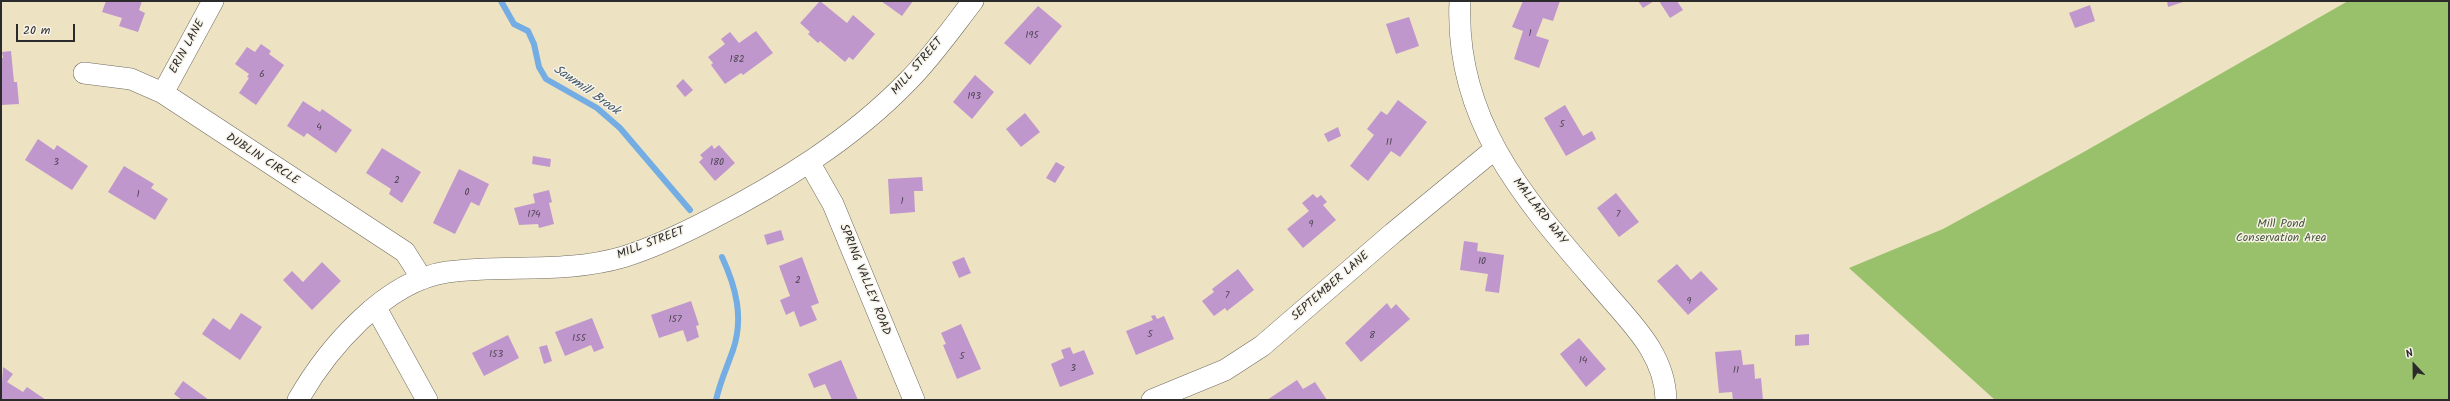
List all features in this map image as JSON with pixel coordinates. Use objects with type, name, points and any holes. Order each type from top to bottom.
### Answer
[{"type":"street","name":"ERIN LANE","points":[[163,93],[213,1]]},
{"type":"street","name":"MILL STREET","points":[[298,400],[327,354],[343,336],[399,291],[422,279],[449,272],[564,267],[622,257],[660,243],[724,212],[809,162],[850,132],[892,97],[926,60],[973,1]]},
{"type":"street","name":"MALLARD WAY","points":[[1460,1],[1460,32],[1469,84],[1477,110],[1495,149],[1524,196],[1541,219],[1650,346],[1662,373],[1666,400]]},
{"type":"street","name":"DUBLIN CIRCLE","points":[[84,73],[131,79],[163,93],[405,252],[422,279]]},
{"type":"street","name":"SEPTEMBER LANE","points":[[1152,400],[1225,370],[1262,346],[1398,228],[1495,149]]},
{"type":"street","name":"SPRING VALLEY ROAD","points":[[809,162],[833,204],[914,400]]},
{"type":"street","points":[[376,308],[427,400]]},
{"type":"green space","name":"Mill Pond Conservation Area","points":[[2348,1],[2449,1],[2449,400],[1995,400],[1849,268],[1943,229],[2082,153]]},
{"type":"building","points":[[106,1],[142,1],[139,10],[145,13],[138,32],[119,26],[122,18],[102,12]]},
{"type":"building","points":[[820,1],[847,23],[853,15],[875,34],[853,60],[849,57],[845,62],[820,41],[818,43],[808,34],[810,32],[800,23]]},
{"type":"building","points":[[881,1],[913,1],[902,16]]},
{"type":"building","points":[[1523,1],[1560,1],[1553,21],[1543,18],[1536,36],[1549,40],[1539,68],[1514,59],[1523,31],[1512,27]]},
{"type":"building","points":[[1638,1],[1654,1],[1643,8]]},
{"type":"building","points":[[1659,1],[1677,1],[1683,10],[1670,18]]},
{"type":"building","points":[[2167,1],[2186,1],[2168,7]]},
{"type":"building","points":[[2090,5],[2095,21],[2075,28],[2069,13]]},
{"type":"building","points":[[1038,6],[1062,26],[1030,65],[1004,43]]},
{"type":"building","points":[[1409,17],[1419,46],[1396,54],[1386,24]]},
{"type":"building","points":[[756,31],[773,53],[743,75],[741,73],[725,84],[711,65],[713,63],[708,57],[725,44],[721,39],[730,32],[739,43]]},
{"type":"building","points":[[261,44],[271,51],[269,54],[284,65],[256,105],[239,93],[249,78],[247,77],[249,74],[235,64],[247,47],[255,52]]},
{"type":"building","points":[[11,51],[14,82],[17,82],[19,104],[1,105],[2,52]]},
{"type":"building","points":[[975,75],[994,92],[972,119],[953,102]]},
{"type":"building","points":[[683,79],[693,90],[685,97],[676,86]]},
{"type":"building","points":[[1398,100],[1427,122],[1400,157],[1391,151],[1368,181],[1350,166],[1374,135],[1367,129],[1381,111],[1387,115]]},
{"type":"building","points":[[303,101],[320,112],[322,109],[352,130],[336,153],[307,133],[304,137],[287,126]]},
{"type":"building","points":[[1565,105],[1583,136],[1592,131],[1596,139],[1566,156],[1544,118]]},
{"type":"building","points":[[1025,113],[1040,132],[1021,147],[1006,129]]},
{"type":"building","points":[[1338,127],[1341,136],[1328,142],[1324,134]]},
{"type":"building","points":[[38,139],[54,150],[57,145],[88,166],[72,190],[25,160]]},
{"type":"building","points":[[712,145],[714,149],[719,145],[735,163],[715,181],[699,162],[703,158],[700,155]]},
{"type":"building","points":[[382,148],[421,172],[402,203],[389,194],[391,189],[366,173]]},
{"type":"building","points":[[533,156],[551,159],[550,167],[532,164]]},
{"type":"building","points":[[1056,162],[1065,167],[1055,183],[1046,178]]},
{"type":"building","points":[[124,166],[154,184],[151,188],[168,199],[155,220],[108,192]]},
{"type":"building","points":[[459,169],[489,184],[479,206],[471,202],[455,234],[433,223]]},
{"type":"building","points":[[922,177],[923,191],[914,191],[915,212],[890,214],[888,179]]},
{"type":"building","points":[[549,190],[552,202],[549,203],[554,224],[539,228],[538,224],[519,225],[514,208],[535,203],[533,194]]},
{"type":"building","points":[[1616,193],[1639,222],[1619,237],[1597,208]]},
{"type":"building","points":[[1313,194],[1317,198],[1321,195],[1327,202],[1323,205],[1336,220],[1303,248],[1287,229],[1309,211],[1302,203]]},
{"type":"building","points":[[781,230],[784,240],[767,245],[764,235]]},
{"type":"building","points":[[1464,241],[1478,243],[1477,251],[1504,255],[1499,293],[1485,291],[1488,274],[1460,270]]},
{"type":"building","points":[[802,257],[819,303],[811,306],[817,320],[800,327],[794,311],[786,315],[780,300],[790,296],[779,266]]},
{"type":"building","points":[[964,257],[971,273],[959,278],[952,262]]},
{"type":"building","points":[[322,262],[341,281],[312,310],[283,280],[292,271],[303,282]]},
{"type":"building","points":[[1677,264],[1691,280],[1701,271],[1718,289],[1688,315],[1657,281]]},
{"type":"building","points":[[1238,269],[1254,290],[1227,311],[1225,308],[1214,316],[1202,301],[1214,292],[1212,289]]},
{"type":"building","points":[[691,301],[699,325],[696,326],[699,337],[687,342],[683,330],[659,338],[651,315]]},
{"type":"building","points":[[1387,303],[1391,309],[1396,304],[1410,319],[1361,362],[1345,343]]},
{"type":"building","points":[[241,313],[262,327],[240,360],[202,334],[213,318],[230,330]]},
{"type":"building","points":[[1155,315],[1157,319],[1164,316],[1174,339],[1136,355],[1126,331],[1153,320],[1151,316]]},
{"type":"building","points":[[592,318],[604,348],[594,352],[591,345],[565,356],[555,332]]},
{"type":"building","points":[[961,324],[981,369],[957,379],[943,345],[946,344],[941,333]]},
{"type":"building","points":[[1809,334],[1809,345],[1795,346],[1795,335]]},
{"type":"building","points":[[508,335],[519,358],[484,376],[472,353]]},
{"type":"building","points":[[1579,338],[1606,369],[1586,387],[1560,354]]},
{"type":"building","points":[[547,345],[552,361],[544,364],[539,347]]},
{"type":"building","points":[[1070,347],[1073,354],[1084,350],[1094,374],[1060,387],[1051,364],[1064,358],[1061,350]]},
{"type":"building","points":[[1741,350],[1743,365],[1754,364],[1755,379],[1761,378],[1763,400],[1733,400],[1732,392],[1719,393],[1715,352]]},
{"type":"building","points":[[841,360],[858,400],[832,400],[825,384],[814,388],[808,374]]},
{"type":"building","points":[[3,367],[13,374],[7,382],[23,392],[27,387],[46,400],[1,400]]},
{"type":"building","points":[[1297,380],[1303,389],[1315,382],[1327,400],[1267,400]]},
{"type":"building","points":[[183,381],[209,400],[182,400],[174,394]]},
{"type":"waterway","name":"Sawmill Brook","points":[[501,1],[514,24],[528,31],[534,44],[539,67],[546,79],[597,108],[620,128],[690,210]]},
{"type":"waterway","name":"Sawmill Brook","points":[[716,400],[733,350],[738,326],[735,291],[722,257]]}]
